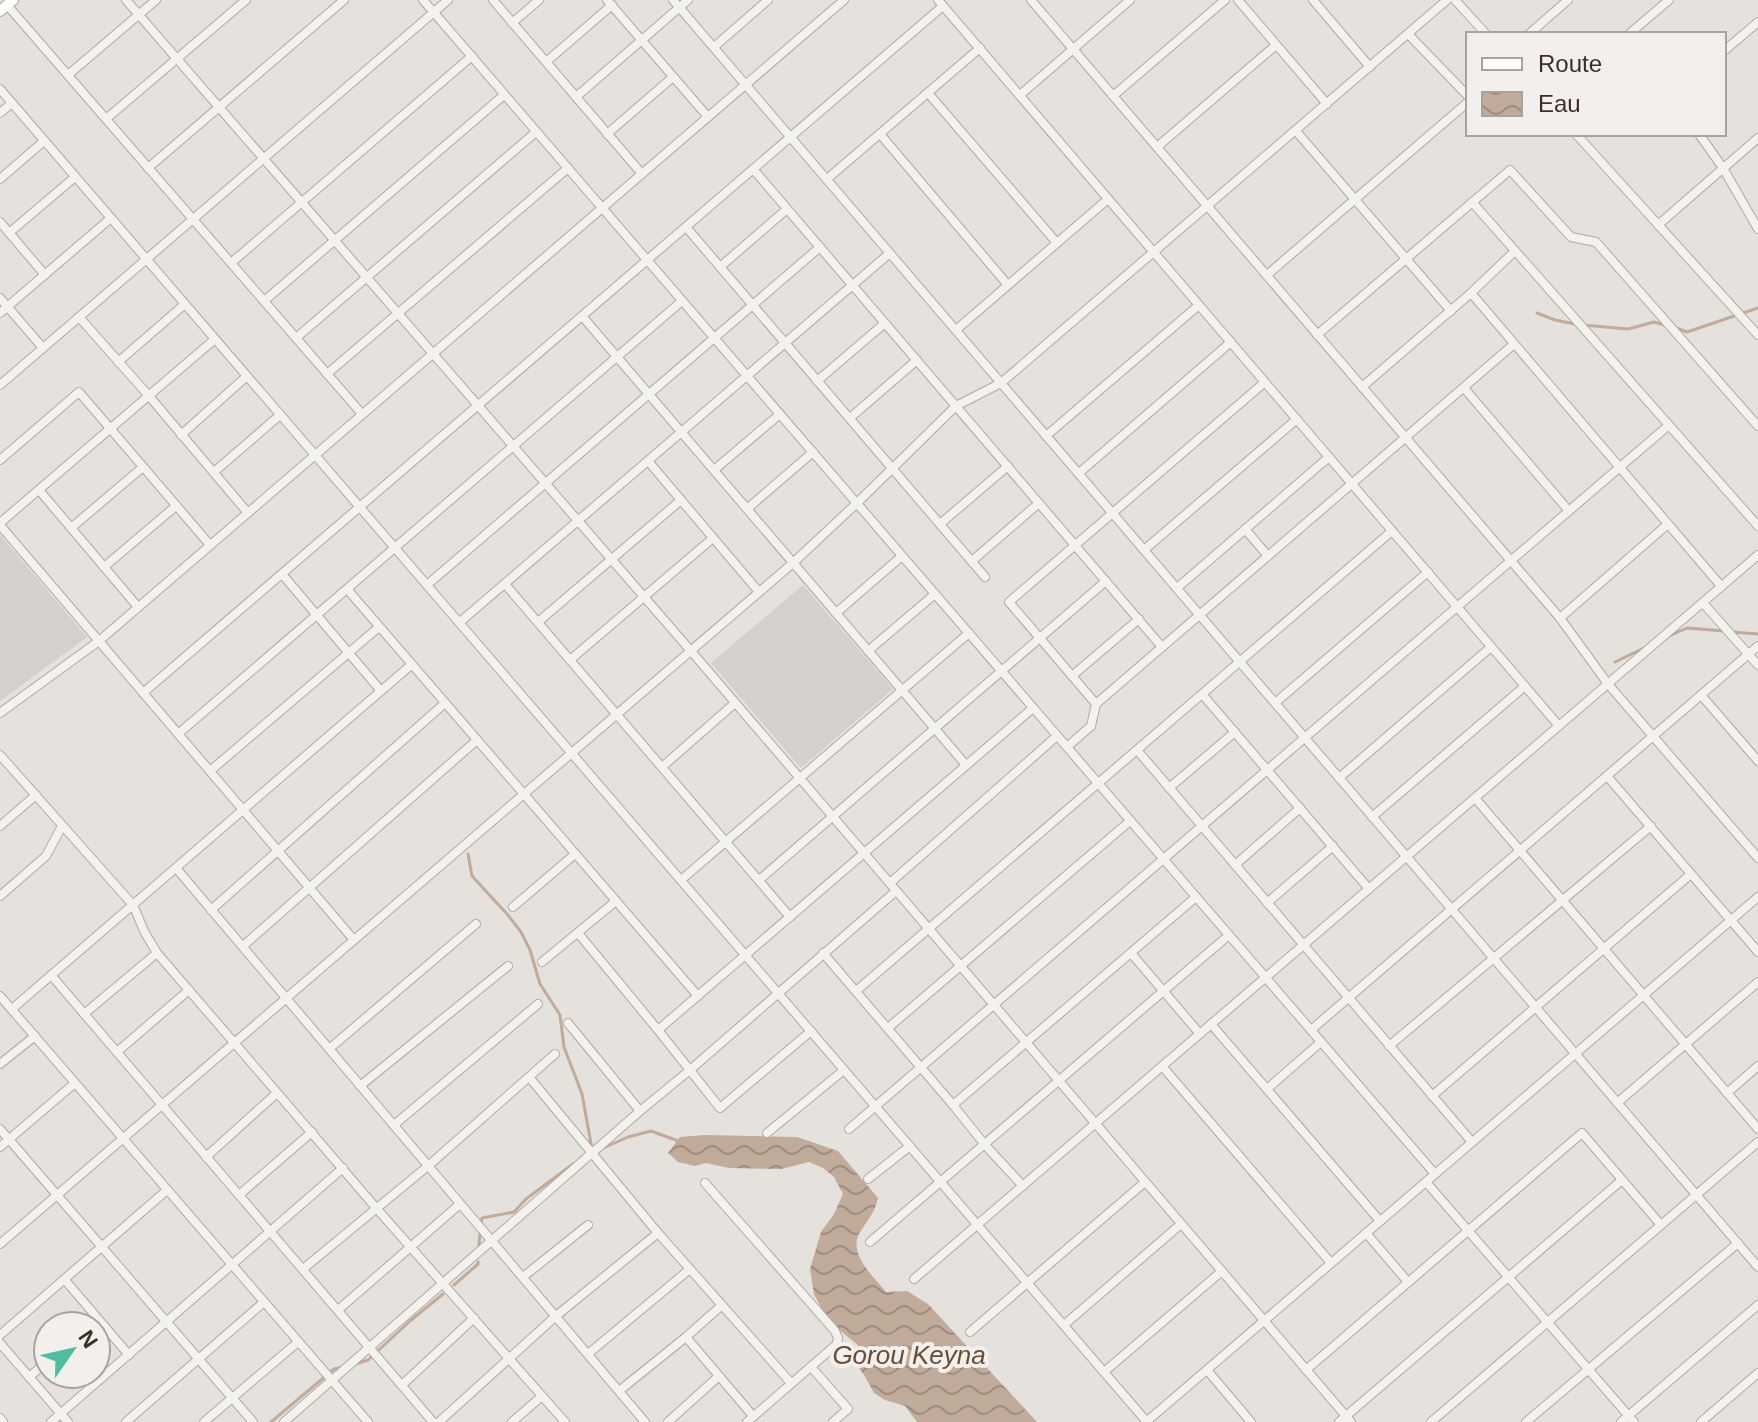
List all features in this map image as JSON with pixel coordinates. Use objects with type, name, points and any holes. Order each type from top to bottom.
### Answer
[{"type":"street","points":[[126,0],[691,651],[1222,1271],[1345,1420],[1622,1180]]},
{"type":"street","points":[[68,75],[156,0]]},
{"type":"street","points":[[106,119],[246,0]]},
{"type":"street","points":[[148,168],[344,0]]},
{"type":"street","points":[[423,0],[1435,1174]]},
{"type":"street","points":[[0,385],[448,0]]},
{"type":"street","points":[[493,0],[642,174]]},
{"type":"street","points":[[512,23],[539,0]]},
{"type":"street","points":[[576,97],[642,40],[677,4],[688,0]]},
{"type":"street","points":[[714,47],[768,0]]},
{"type":"street","points":[[0,713],[99,641],[844,0]]},
{"type":"street","points":[[1031,0],[1560,618],[1608,684],[1758,858]]},
{"type":"street","points":[[1020,95],[1130,0]]},
{"type":"street","points":[[1113,96],[1225,0]]},
{"type":"street","points":[[1238,0],[1327,104]]},
{"type":"street","points":[[1313,0],[1370,67]]},
{"type":"street","points":[[0,1244],[793,563],[956,406],[1001,383],[1447,0]]},
{"type":"street","points":[[1455,0],[1484,32]]},
{"type":"street","points":[[1531,32],[1568,0]]},
{"type":"street","points":[[1631,32],[1669,0]]},
{"type":"street","points":[[546,62],[610,2],[708,117]]},
{"type":"street","points":[[143,693],[791,137],[941,3],[1559,726]]},
{"type":"street","points":[[677,4],[1758,1267]]},
{"type":"street","points":[[7,5],[362,414]]},
{"type":"street","points":[[1726,49],[1758,22]]},
{"type":"street","points":[[1408,34],[1466,97]]},
{"type":"street","points":[[1157,147],[1276,45]]},
{"type":"street","points":[[827,179],[980,48]]},
{"type":"street","points":[[231,263],[472,56]]},
{"type":"street","points":[[607,134],[673,77]]},
{"type":"street","points":[[0,89],[1146,1422],[1758,897]]},
{"type":"street","points":[[928,93],[1057,243]]},
{"type":"street","points":[[264,301],[504,95]]},
{"type":"street","points":[[1267,275],[1466,101]]},
{"type":"street","points":[[0,113],[12,103]]},
{"type":"street","points":[[1296,131],[1451,311]]},
{"type":"street","points":[[296,338],[536,132]]},
{"type":"street","points":[[880,134],[1007,284]]},
{"type":"street","points":[[1578,136],[1758,335]]},
{"type":"street","points":[[1700,136],[1758,229]]},
{"type":"street","points":[[1658,225],[1758,138]]},
{"type":"street","points":[[0,179],[44,141]]},
{"type":"street","points":[[327,374],[568,168]]},
{"type":"street","points":[[753,169],[1162,647]]},
{"type":"street","points":[[1317,335],[1510,170],[1571,237],[1596,242],[1758,426]]},
{"type":"street","points":[[9,233],[75,177]]},
{"type":"street","points":[[956,330],[1108,199]]},
{"type":"street","points":[[1472,202],[1758,526]]},
{"type":"street","points":[[720,267],[787,209]]},
{"type":"street","points":[[4,310],[111,218]]},
{"type":"street","points":[[0,222],[45,275]]},
{"type":"street","points":[[686,227],[985,577]]},
{"type":"street","points":[[427,585],[820,247]]},
{"type":"street","points":[[1362,387],[1515,251]]},
{"type":"street","points":[[460,622],[890,253]]},
{"type":"street","points":[[1471,293],[1721,586]]},
{"type":"street","points":[[0,298],[4,310],[43,348]]},
{"type":"street","points":[[178,734],[682,301]]},
{"type":"street","points":[[118,362],[185,304]]},
{"type":"street","points":[[1046,436],[1199,305]]},
{"type":"street","points":[[582,316],[966,765]]},
{"type":"street","points":[[79,317],[248,513]]},
{"type":"street","points":[[817,381],[885,323]]},
{"type":"street","points":[[215,339],[0,524],[354,940]]},
{"type":"street","points":[[1079,473],[1231,342]]},
{"type":"street","points":[[1067,747],[1091,726],[1096,704],[1514,344]]},
{"type":"street","points":[[850,418],[917,360]]},
{"type":"street","points":[[181,435],[247,376]]},
{"type":"street","points":[[1096,704],[1009,602],[1265,382]]},
{"type":"street","points":[[1464,388],[1569,511]]},
{"type":"street","points":[[0,460],[79,392],[210,545]]},
{"type":"street","points":[[714,470],[780,414]]},
{"type":"street","points":[[214,472],[280,415]]},
{"type":"street","points":[[1144,550],[1297,419]]},
{"type":"street","points":[[849,1129],[1669,425]]},
{"type":"street","points":[[747,509],[813,452]]},
{"type":"street","points":[[1177,588],[1329,457]]},
{"type":"street","points":[[648,461],[759,592]]},
{"type":"street","points":[[940,524],[1008,466]]},
{"type":"street","points":[[71,528],[143,467]]},
{"type":"street","points":[[39,490],[138,607]]},
{"type":"street","points":[[538,622],[681,500]]},
{"type":"street","points":[[972,561],[1039,503]]},
{"type":"street","points":[[104,567],[176,506]]},
{"type":"street","points":[[1560,618],[1668,524]]},
{"type":"street","points":[[1245,529],[1268,556]]},
{"type":"street","points":[[856,991],[1392,531]]},
{"type":"street","points":[[570,660],[713,538]]},
{"type":"street","points":[[914,1279],[1758,555]]},
{"type":"street","points":[[836,613],[902,556]]},
{"type":"street","points":[[1275,703],[1428,572]]},
{"type":"street","points":[[282,574],[381,691]]},
{"type":"street","points":[[759,880],[1106,581]]},
{"type":"street","points":[[505,584],[790,917]]},
{"type":"street","points":[[347,589],[698,996]]},
{"type":"street","points":[[868,651],[935,594]]},
{"type":"street","points":[[1703,603],[1758,665]]},
{"type":"street","points":[[1072,676],[1139,619]]},
{"type":"street","points":[[210,771],[379,627]]},
{"type":"street","points":[[681,880],[969,633]]},
{"type":"street","points":[[1311,1030],[1758,646]]},
{"type":"street","points":[[1339,778],[1491,647]]},
{"type":"street","points":[[12,1009],[411,665]]},
{"type":"street","points":[[1372,817],[1525,686]]},
{"type":"street","points":[[1202,694],[1369,889]]},
{"type":"street","points":[[1701,695],[1758,761]]},
{"type":"street","points":[[211,910],[445,703]]},
{"type":"street","points":[[662,767],[735,703]]},
{"type":"street","points":[[658,1030],[1033,708]]},
{"type":"street","points":[[1169,788],[1235,732]]},
{"type":"street","points":[[284,1422],[778,993],[1057,736]]},
{"type":"street","points":[[243,946],[477,740]]},
{"type":"street","points":[[1137,750],[1472,1142]]},
{"type":"street","points":[[0,755],[133,905],[157,953],[565,1422]]},
{"type":"street","points":[[1607,776],[1758,952]]},
{"type":"street","points":[[0,826],[36,795]]},
{"type":"street","points":[[1475,798],[1758,1129]]},
{"type":"street","points":[[1235,865],[1300,808]]},
{"type":"street","points":[[888,1028],[1130,821]]},
{"type":"street","points":[[0,896],[46,856],[62,826]]},
{"type":"street","points":[[1389,1046],[1651,826]]},
{"type":"street","points":[[1267,903],[1333,846]]},
{"type":"street","points":[[513,907],[575,854]]},
{"type":"street","points":[[176,868],[645,1422]]},
{"type":"street","points":[[1432,1096],[1691,874]]},
{"type":"street","points":[[953,1105],[1196,897]]},
{"type":"street","points":[[542,962],[616,901]]},
{"type":"street","points":[[329,1049],[476,924]]},
{"type":"street","points":[[578,933],[720,1108],[811,1031]]},
{"type":"street","points":[[870,1242],[1229,935]]},
{"type":"street","points":[[84,1014],[157,953]]},
{"type":"street","points":[[823,953],[1023,1186]]},
{"type":"street","points":[[1131,953],[1200,1034]]},
{"type":"street","points":[[360,1086],[508,966]]},
{"type":"street","points":[[51,975],[436,1422],[556,1316],[658,1233]]},
{"type":"street","points":[[1617,1103],[1758,982]]},
{"type":"street","points":[[117,1052],[189,990]]},
{"type":"street","points":[[0,996],[368,1422]]},
{"type":"street","points":[[394,1125],[538,1004]]},
{"type":"street","points":[[568,1023],[640,1111]]},
{"type":"street","points":[[1211,1024],[1380,1221]]},
{"type":"street","points":[[0,1064],[35,1036]]},
{"type":"street","points":[[1267,1089],[1321,1042]]},
{"type":"street","points":[[303,1269],[428,1166],[555,1054]]},
{"type":"street","points":[[1162,1066],[1331,1263]]},
{"type":"street","points":[[1727,1093],[1758,1066]]},
{"type":"street","points":[[767,1133],[844,1070]]},
{"type":"street","points":[[529,1077],[658,1233],[791,1383]]},
{"type":"street","points":[[0,1147],[75,1083]]},
{"type":"street","points":[[206,1157],[277,1093]]},
{"type":"street","points":[[0,1129],[253,1422]]},
{"type":"street","points":[[239,1195],[312,1132]]},
{"type":"street","points":[[1306,1370],[1582,1133],[1661,1225]]},
{"type":"street","points":[[1431,1422],[1758,1142]]},
{"type":"street","points":[[868,1179],[910,1146]]},
{"type":"street","points":[[51,1422],[343,1168]]},
{"type":"street","points":[[970,1332],[1145,1182]]},
{"type":"street","points":[[1426,1182],[1589,1369],[1628,1420],[1758,1305]]},
{"type":"street","points":[[686,1337],[750,1419],[837,1344],[838,1338],[705,1183]]},
{"type":"street","points":[[0,1335],[167,1190]]},
{"type":"street","points":[[338,1310],[460,1204]]},
{"type":"street","points":[[1064,1325],[1181,1224]]},
{"type":"street","points":[[523,1277],[588,1225]]},
{"type":"street","points":[[1366,1233],[1408,1282]]},
{"type":"street","points":[[1526,1422],[1738,1243]]},
{"type":"street","points":[[588,1354],[690,1269]]},
{"type":"street","points":[[1104,1372],[1222,1271]]},
{"type":"street","points":[[65,1280],[90,1310]]},
{"type":"street","points":[[126,1422],[264,1302]]},
{"type":"street","points":[[619,1391],[722,1305]]},
{"type":"street","points":[[402,1385],[474,1318]]},
{"type":"street","points":[[112,1335],[129,1355]]},
{"type":"street","points":[[204,1422],[298,1342]]},
{"type":"street","points":[[0,1343],[68,1422]]},
{"type":"street","points":[[811,1367],[848,1409],[833,1422]]},
{"type":"street","points":[[1207,1370],[1251,1422]]},
{"type":"street","points":[[1701,1422],[1758,1373]]},
{"type":"street","points":[[668,1422],[719,1376]]},
{"type":"street","points":[[512,1422],[542,1396]]},
{"type":"shaded area","points":[[0,535],[87,637],[0,701]]},
{"type":"shaded area","points":[[803,585],[893,689],[801,768],[711,663]]},
{"type":"water","name":"Gorou Keyna","points":[[680,1137],[797,1137],[838,1151],[878,1198],[857,1240],[859,1256],[869,1272],[886,1292],[907,1291],[928,1304],[1037,1422],[917,1422],[905,1406],[874,1393],[851,1357],[858,1345],[828,1321],[814,1294],[810,1269],[821,1232],[843,1194],[834,1177],[809,1162],[781,1169],[729,1168],[706,1163],[695,1166],[678,1162],[668,1153]]},
{"type":"waterway","points":[[1676,328],[1687,332],[1758,308]]},
{"type":"waterway","points":[[1537,313],[1575,324]]},
{"type":"waterway","points":[[1583,325],[1628,329],[1654,322],[1665,325]]},
{"type":"waterway","points":[[1669,636],[1687,628],[1724,631]]},
{"type":"waterway","points":[[1731,632],[1758,634]]},
{"type":"waterway","points":[[1615,662],[1644,648]]},
{"type":"waterway","points":[[468,854],[472,876],[521,932],[540,984],[560,1015],[564,1047],[582,1094],[592,1149]]},
{"type":"waterway","points":[[601,1149],[651,1131],[681,1142]]},
{"type":"waterway","points":[[481,1225],[482,1218],[514,1212],[526,1199],[573,1164]]},
{"type":"waterway","points":[[479,1245],[480,1233]]},
{"type":"waterway","points":[[454,1285],[478,1262]]},
{"type":"waterway","points":[[355,1364],[368,1360],[443,1294]]},
{"type":"waterway","points":[[271,1422],[334,1369],[344,1367]]}]
